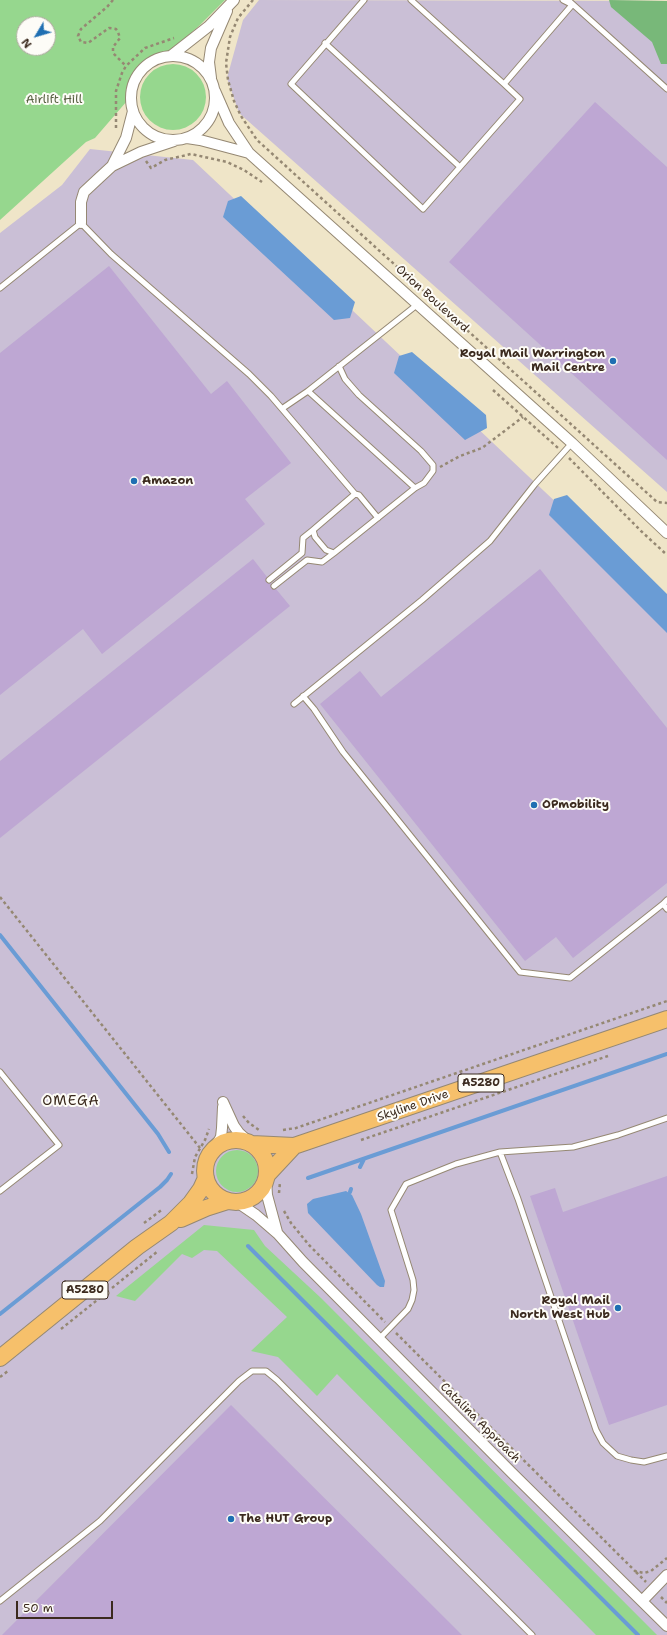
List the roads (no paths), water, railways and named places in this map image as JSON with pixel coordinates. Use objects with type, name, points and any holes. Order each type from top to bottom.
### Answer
[{"type":"main road","name":"Skyline Drive","points":[[250,1143],[294,1146],[667,1019]]},
{"type":"main road","name":"A5280","points":[[0,1358],[101,1287],[137,1247],[171,1223],[192,1203],[201,1189],[199,1178],[205,1169],[207,1160],[216,1146],[231,1140],[240,1140],[250,1143]]},
{"type":"main road","points":[[250,1143],[263,1155],[271,1178]]},
{"type":"main road","name":"Skyline Drive","points":[[271,1178],[294,1146]]},
{"type":"main road","points":[[199,1178],[220,1197],[232,1201]]},
{"type":"main road","name":"A5280","points":[[171,1223],[204,1208],[232,1201],[246,1200],[261,1190],[271,1178]]},
{"type":"street","points":[[172,56],[209,26],[232,3]]},
{"type":"street","points":[[81,223],[81,202],[84,192],[112,166],[141,152],[197,133],[206,124],[212,114],[215,103],[215,91],[211,79],[209,62],[212,48],[232,3]]},
{"type":"street","points":[[182,139],[166,140],[146,130],[138,122],[133,111],[131,98],[133,86],[138,74],[147,64],[159,58],[172,56],[190,59],[206,71],[211,79]]},
{"type":"street","name":"Orion Boulevard","points":[[215,91],[229,123],[249,153],[572,443],[667,532]]},
{"type":"street","points":[[112,166],[126,138],[133,111]]},
{"type":"street","name":"Orion Boulevard","points":[[182,139],[200,140],[249,153]]},
{"type":"street","points":[[216,1146],[222,1128],[223,1102],[234,1126],[250,1143]]},
{"type":"street","name":"Catalina Approach","points":[[271,1178],[266,1195],[278,1234]]},
{"type":"street","name":"Catalina Approach","points":[[232,1201],[256,1215],[278,1234],[303,1262],[379,1339],[667,1626]]},
{"type":"street","points":[[642,1601],[667,1575]]},
{"type":"lane","points":[[364,0],[325,43],[291,84],[423,209],[520,99],[411,0]]},
{"type":"lane","points":[[562,0],[572,5]]},
{"type":"lane","points":[[568,0],[667,89]]},
{"type":"lane","points":[[504,84],[572,5]]},
{"type":"lane","points":[[325,43],[460,167]]},
{"type":"lane","points":[[0,288],[81,223],[111,254],[249,374],[283,408],[355,494],[359,495],[378,518]]},
{"type":"lane","points":[[283,408],[308,391],[418,304]]},
{"type":"lane","points":[[274,586],[307,560],[322,562],[415,488],[424,483],[433,471],[433,465],[421,451],[359,395],[345,379],[339,366]]},
{"type":"lane","points":[[308,391],[415,488]]},
{"type":"lane","points":[[294,704],[422,600],[490,541],[535,484],[572,443]]},
{"type":"lane","points":[[269,580],[302,553],[303,538],[355,494]]},
{"type":"lane","points":[[313,530],[316,537],[326,550],[334,553]]},
{"type":"lane","points":[[303,696],[314,709],[343,752],[520,972],[570,978],[665,902],[667,909]]},
{"type":"lane","points":[[0,1072],[59,1145],[0,1191]]},
{"type":"lane","points":[[379,1339],[408,1309],[414,1290],[413,1280],[390,1210],[406,1184],[456,1164],[500,1152],[572,1147],[618,1135],[667,1118]]},
{"type":"lane","points":[[500,1152],[596,1430],[603,1443],[617,1456],[631,1460],[644,1462],[667,1456]]},
{"type":"lane","points":[[0,1601],[100,1521],[239,1381],[252,1371],[266,1371],[277,1380],[532,1635]]},
{"type":"water","points":[[241,196],[355,302],[350,318],[334,320],[223,217],[228,201]]},
{"type":"water","points":[[412,352],[486,415],[487,428],[465,440],[394,373],[399,356]]},
{"type":"water","points":[[567,495],[667,594],[667,633],[549,515],[554,499]]},
{"type":"water","points":[[346,1191],[352,1195],[361,1214],[385,1281],[384,1287],[377,1285],[308,1213],[307,1204],[313,1199]]},
{"type":"waterway","points":[[0,935],[158,1134],[169,1152]]},
{"type":"waterway","points":[[308,1178],[667,1054]]},
{"type":"waterway","points":[[360,1167],[364,1159]]},
{"type":"waterway","points":[[0,1314],[160,1187],[171,1174]]},
{"type":"waterway","points":[[248,1246],[638,1635]]},
{"type":"place","name":"Royal Mail Warrington Mail Centre","points":[[613,361]]},
{"type":"place","name":"Amazon","points":[[134,481]]},
{"type":"place","name":"OPmobility","points":[[534,805]]},
{"type":"place","name":"Royal Mail North West Hub","points":[[618,1308]]},
{"type":"place","name":"The HUT Group","points":[[231,1519]]},
{"type":"district","name":"OMEGA","points":[[71,1101]]},
{"type":"park label","name":"Airlift Hill","points":[[54,100]]}]
